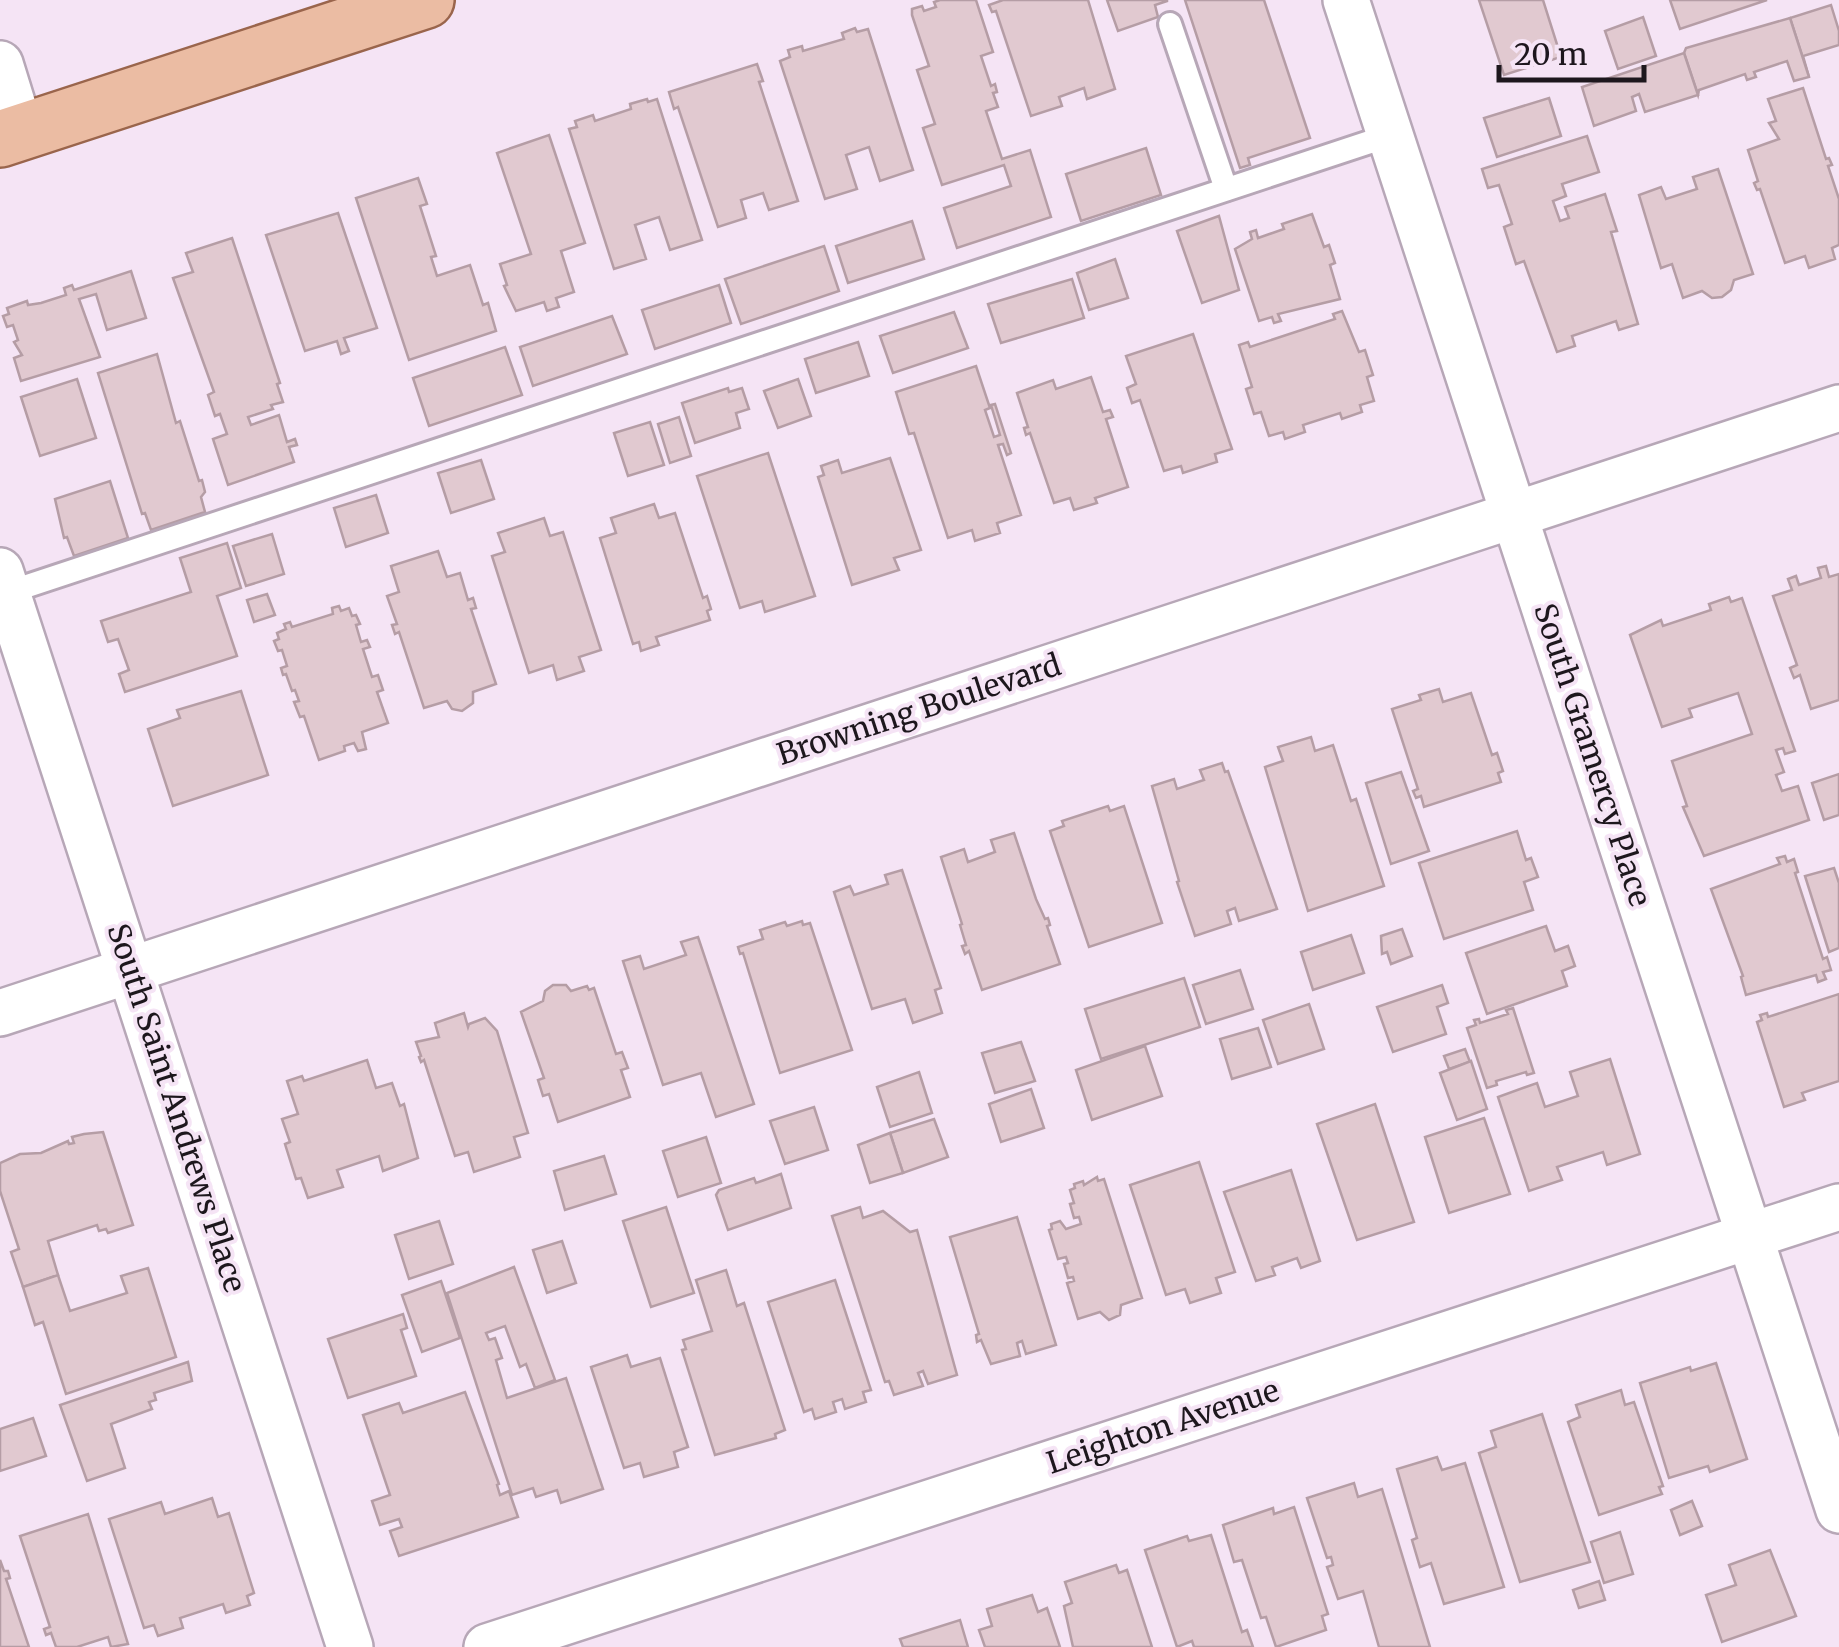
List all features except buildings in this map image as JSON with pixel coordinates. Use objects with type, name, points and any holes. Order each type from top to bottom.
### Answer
[{"type":"main road","points":[[10,136],[426,0]]},
{"type":"street","name":"South Gramercy Place","points":[[1346,0],[1839,1510]]},
{"type":"street","points":[[0,64],[10,136]]},
{"type":"street","name":"Browning Boulevard","points":[[0,1013],[1839,408]]},
{"type":"street","name":"South Saint Andrews Place","points":[[2,586],[132,968],[350,1647]]},
{"type":"street","name":"Leighton Avenue","points":[[487,1647],[1839,1207]]},
{"type":"lane","points":[[1170,24],[1226,189]]},
{"type":"lane","points":[[2,586],[1391,135]]}]
